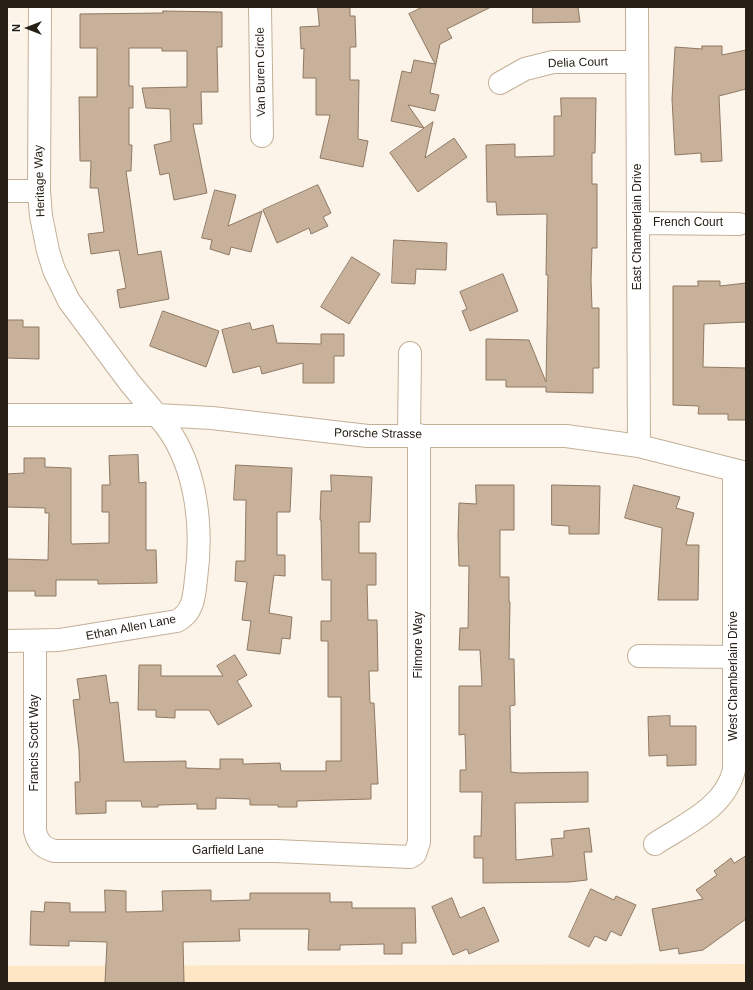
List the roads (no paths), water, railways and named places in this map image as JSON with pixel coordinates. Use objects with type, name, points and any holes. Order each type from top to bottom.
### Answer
[{"type":"street","name":"Heritage Way","points":[[40,7],[39,191],[44,234],[52,264],[61,286],[79,316],[157,415]]},
{"type":"street","name":"Van Buren Circle","points":[[260,7],[262,136]]},
{"type":"street","name":"East Chamberlain Drive","points":[[637,7],[639,446]]},
{"type":"street","name":"Delia Court","points":[[500,84],[525,69],[553,62],[637,62]]},
{"type":"street","points":[[7,191],[39,191]]},
{"type":"street","name":"French Court","points":[[638,223],[739,224]]},
{"type":"street","name":"Filmore Way","points":[[410,353],[414,435],[419,842],[415,854]]},
{"type":"street","name":"Porsche Strasse","points":[[7,415],[157,415],[238,420],[349,435],[566,436],[639,446],[740,472]]},
{"type":"street","name":"Ethan Allen Lane","points":[[7,641],[35,641],[84,637],[168,623],[184,617],[190,609],[194,598],[199,553],[197,508],[182,455],[172,434],[157,415]]},
{"type":"street","name":"West Chamberlain Drive","points":[[655,844],[718,802],[731,782],[734,758],[734,657],[740,472]]},
{"type":"street","name":"Francis Scott Way","points":[[35,641],[35,830],[40,845]]},
{"type":"street","points":[[639,656],[734,657]]},
{"type":"street","name":"Garfield Lane","points":[[40,845],[55,851],[276,851],[404,858],[415,854]]}]
